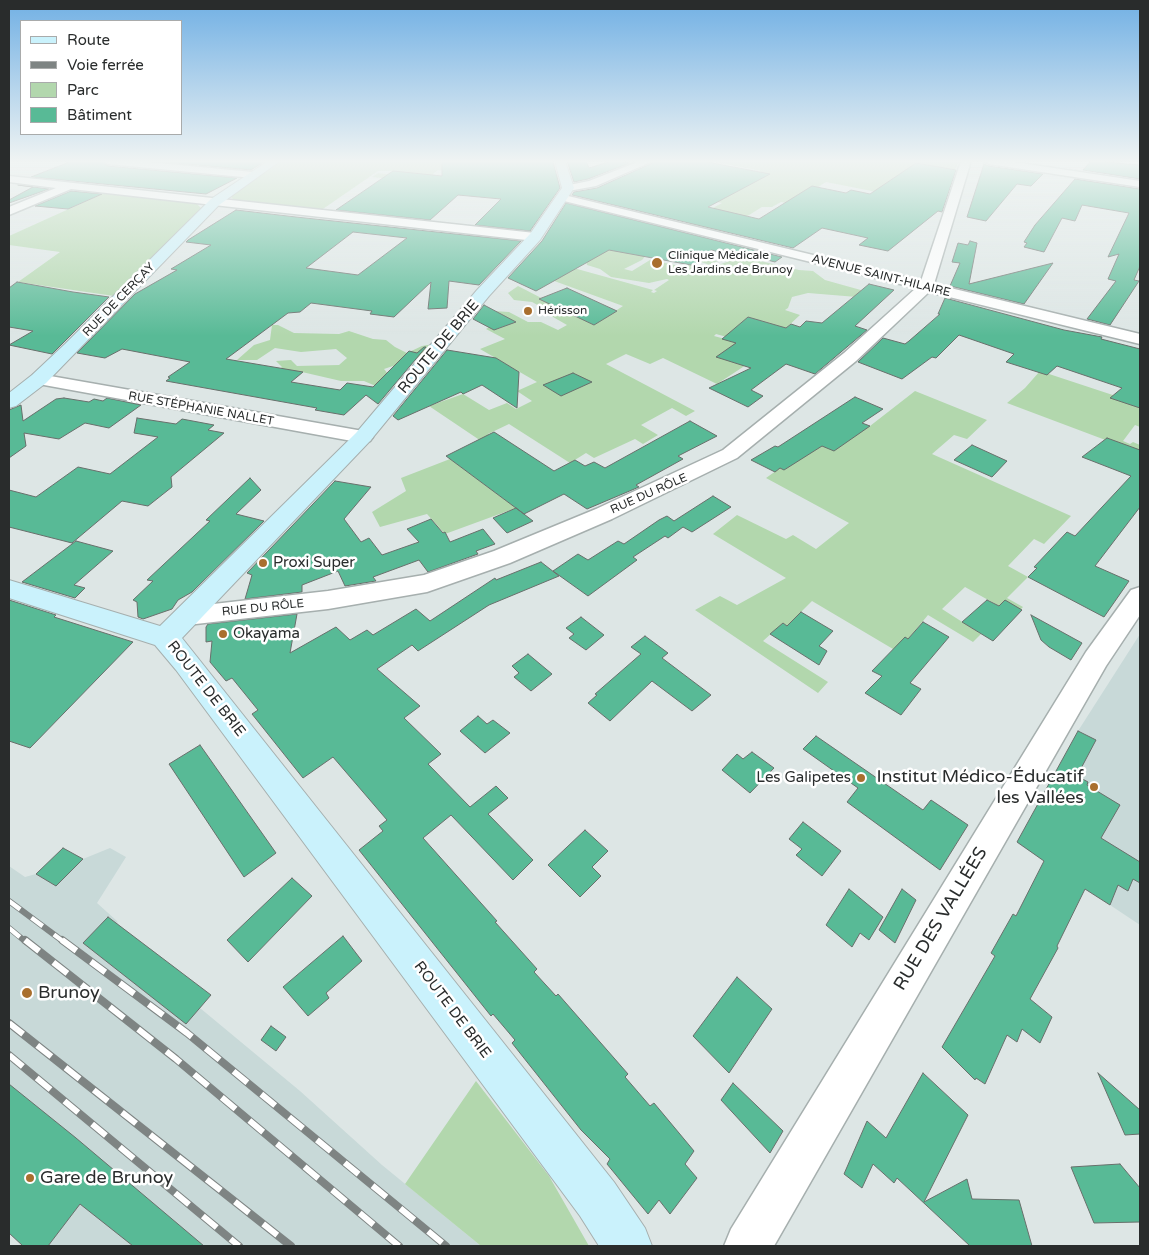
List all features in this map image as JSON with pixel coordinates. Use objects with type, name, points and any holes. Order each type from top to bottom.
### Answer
[{"type":"street","name":"RUE DE CERÇAY","points":[[9,402],[39,379],[198,220]]},
{"type":"street","points":[[376,220],[535,237]]},
{"type":"street","name":"ROUTE DE BRIE","points":[[547,220],[535,237],[484,293],[363,437],[176,627],[186,662],[591,1191],[627,1246]]},
{"type":"street","name":"AVENUE SAINT-HILAIRE","points":[[668,220],[926,287],[1140,340]]},
{"type":"street","name":"RUE DU RÔLE","points":[[176,627],[417,586],[502,556],[604,514],[708,467],[730,454],[850,357],[926,287],[949,220]]},
{"type":"street","name":"RUE STÉPHANIE NALLET","points":[[39,379],[363,437]]},
{"type":"street","points":[[9,589],[176,627]]},
{"type":"street","name":"RUE DES VALLÉES","points":[[748,1246],[1096,660],[1140,596]]},
{"type":"shaded area","name":"Institut Médico-Éducatif les Vallées","points":[[1140,634],[1140,925],[1017,843],[1078,731]]},
{"type":"shaded area","points":[[63,848],[83,859],[110,848],[126,857],[97,903],[118,924],[211,995],[200,1008],[300,1091],[382,1165],[481,1246],[23,1246],[9,1233],[9,866],[25,877],[36,874]]},
{"type":"green space","points":[[45,220],[190,220],[114,296],[18,282],[60,252],[9,245],[9,236]]},
{"type":"green space","points":[[692,220],[742,220],[725,230],[716,231],[684,224]]},
{"type":"green space","points":[[590,241],[649,252],[642,260],[624,269],[632,271],[650,260],[685,267],[688,264],[706,266],[691,272],[696,273],[738,258],[747,258],[799,270],[813,271],[825,280],[875,294],[869,298],[808,293],[792,297],[788,308],[785,310],[800,315],[786,328],[738,340],[716,334],[714,336],[747,345],[746,365],[717,384],[663,358],[650,364],[626,354],[606,364],[695,411],[686,416],[672,408],[641,425],[658,435],[643,444],[635,439],[594,458],[586,453],[570,463],[509,424],[488,434],[494,438],[484,443],[429,406],[463,394],[489,410],[507,403],[516,409],[532,401],[517,391],[537,382],[480,349],[505,339],[486,329],[492,325],[498,329],[507,325],[494,311],[509,312],[528,322],[541,322],[558,330],[567,325],[553,317],[547,310],[532,302],[514,300],[508,293],[518,286],[594,325],[623,306],[546,278],[570,267],[653,290],[651,292],[654,293],[657,291],[654,290],[669,280],[649,283],[611,277],[600,269],[587,265],[585,257]]},
{"type":"green space","points":[[703,260],[718,261],[706,266],[707,264],[701,262]]},
{"type":"green space","points":[[272,325],[278,325],[294,333],[339,334],[349,331],[373,339],[386,340],[407,353],[422,346],[433,344],[429,354],[384,369],[388,374],[378,387],[364,381],[341,381],[302,372],[279,382],[270,378],[282,367],[276,361],[291,360],[297,366],[339,365],[347,358],[336,349],[301,352],[275,348],[257,360],[237,360],[254,345],[270,340]]},
{"type":"green space","points":[[1040,371],[1140,404],[1140,427],[1135,425],[1123,441],[1140,445],[1140,453],[1007,403],[1025,388]]},
{"type":"green space","points":[[915,391],[987,420],[967,439],[954,435],[932,454],[1071,516],[1044,544],[1034,539],[1008,566],[1028,577],[1007,598],[1023,607],[1015,615],[965,587],[942,609],[981,634],[973,642],[928,615],[908,639],[893,649],[812,601],[787,626],[783,623],[763,641],[828,682],[818,693],[695,610],[720,596],[737,605],[786,578],[713,534],[737,515],[786,539],[793,535],[816,549],[849,523],[766,478],[780,468],[784,470],[819,444],[870,426]]},
{"type":"green space","points":[[450,459],[516,508],[445,534],[427,514],[380,527],[372,512],[406,491],[401,478]]},
{"type":"green space","points":[[476,1081],[549,1176],[589,1246],[481,1246],[405,1184]]},
{"type":"building","points":[[221,220],[320,220],[521,241],[479,285],[449,281],[447,308],[428,309],[431,282],[394,317],[370,314],[372,311],[311,303],[300,312],[288,313],[226,359],[303,372],[291,382],[340,390],[347,383],[373,387],[409,351],[417,353],[426,347],[378,404],[366,395],[344,415],[315,410],[317,408],[166,381],[170,378],[168,377],[190,362],[122,349],[105,358],[77,353],[135,294],[177,270],[171,269],[211,245],[186,242]],"holes":[[[353,232],[407,238],[358,275],[306,268]]]},
{"type":"building","points":[[480,220],[538,220],[530,231],[475,225]]},
{"type":"building","points":[[556,220],[632,220],[782,257],[775,262],[725,249],[720,252],[711,250],[697,264],[691,265],[609,250],[536,291],[508,278],[542,241]]},
{"type":"building","points":[[674,220],[927,220],[888,251],[859,245],[868,238],[822,228],[793,248]]},
{"type":"building","points":[[1040,220],[1061,220],[1044,252],[1024,247],[1027,243],[1024,242]]},
{"type":"building","points":[[1126,220],[1140,220],[1140,266],[1134,280],[1139,281],[1110,325],[1087,319],[1116,281],[1108,279],[1119,254],[1108,257]]},
{"type":"building","points":[[970,241],[977,243],[969,284],[1053,263],[1024,304],[950,286],[960,263],[952,262],[958,243],[968,245]]},
{"type":"building","points":[[17,282],[109,297],[52,354],[9,345],[33,331],[9,327],[9,288]]},
{"type":"building","points":[[869,284],[894,290],[855,326],[867,330],[815,374],[786,364],[751,390],[763,396],[748,407],[709,388],[751,368],[716,357],[736,343],[722,339],[748,317],[786,328],[791,324],[800,327],[806,321],[822,323]]},
{"type":"building","points":[[567,288],[617,311],[594,325],[539,299]]},
{"type":"building","points":[[945,298],[1064,330],[1102,337],[1101,339],[1140,349],[1140,408],[1110,398],[1122,388],[1057,366],[1047,375],[1006,362],[1014,354],[959,335],[936,358],[932,357],[902,379],[858,362],[883,338],[905,344],[940,314],[938,314]]},
{"type":"building","points":[[484,305],[516,322],[494,330],[473,319]]},
{"type":"building","points":[[447,350],[496,358],[519,372],[517,408],[482,385],[463,394],[461,392],[398,420],[393,416]]},
{"type":"building","points":[[573,373],[592,382],[561,396],[543,385]]},
{"type":"building","points":[[855,397],[883,409],[862,423],[870,426],[834,451],[822,446],[784,470],[780,468],[775,472],[751,460],[775,446],[778,447]]},
{"type":"building","points":[[64,398],[89,402],[94,399],[103,401],[107,398],[141,405],[109,428],[85,423],[59,439],[24,433],[26,446],[9,458],[9,410],[21,405],[23,421],[56,399]]},
{"type":"building","points":[[137,418],[176,424],[182,419],[214,425],[208,430],[224,433],[171,477],[172,487],[148,506],[122,501],[72,543],[9,527],[9,490],[36,497],[78,467],[110,474],[158,437],[134,433]]},
{"type":"building","points":[[690,421],[717,436],[678,456],[683,459],[636,485],[639,487],[587,509],[564,494],[524,514],[446,456],[494,432],[554,471],[575,460],[585,466],[594,462],[605,468]]},
{"type":"building","points":[[1107,438],[1140,450],[1140,507],[1095,566],[1129,581],[1104,617],[1028,577],[1037,568],[1034,567],[1067,532],[1075,536],[1131,476],[1082,457]]},
{"type":"building","points":[[972,445],[1007,461],[992,477],[954,460]]},
{"type":"building","points":[[250,478],[261,490],[236,514],[264,521],[192,592],[178,600],[172,609],[143,619],[138,617],[137,602],[133,600],[153,581],[147,580],[210,521],[206,520]]},
{"type":"building","points":[[335,481],[371,487],[344,519],[361,542],[369,538],[382,555],[419,542],[407,529],[431,519],[443,533],[445,532],[450,542],[483,529],[495,544],[476,551],[478,554],[428,572],[419,560],[373,577],[376,581],[345,586],[338,571],[302,585],[302,592],[245,599],[252,575],[247,573]]},
{"type":"building","points":[[713,496],[731,507],[692,532],[683,527],[668,538],[665,536],[633,557],[637,560],[588,596],[553,571],[578,554],[588,560],[618,541],[624,544],[667,516],[674,521]]},
{"type":"building","points":[[516,508],[533,521],[507,533],[493,518]]},
{"type":"building","points":[[76,541],[113,551],[74,585],[85,588],[75,598],[22,582]]},
{"type":"building","points":[[541,562],[559,576],[489,605],[418,651],[412,645],[377,669],[420,706],[404,718],[441,754],[428,764],[470,807],[496,786],[508,798],[488,814],[533,860],[513,880],[451,815],[423,838],[537,969],[534,972],[556,996],[558,994],[628,1074],[625,1077],[650,1106],[654,1103],[694,1151],[685,1164],[697,1178],[670,1214],[659,1200],[648,1214],[607,1164],[610,1159],[581,1130],[512,1043],[515,1040],[493,1014],[491,1016],[359,850],[383,831],[379,826],[387,820],[333,757],[303,778],[252,714],[258,710],[232,678],[226,681],[210,662],[212,641],[206,642],[206,627],[208,624],[297,614],[290,653],[336,627],[350,640],[367,630],[373,635],[416,609],[430,621],[495,578],[496,580]]},
{"type":"building","points":[[9,600],[56,615],[54,617],[133,642],[30,748],[9,741]]},
{"type":"building","points":[[987,600],[999,606],[1005,600],[1022,610],[993,641],[962,622]]},
{"type":"building","points":[[801,612],[833,631],[819,646],[827,651],[819,665],[770,634],[783,623],[787,626]]},
{"type":"building","points":[[1031,615],[1082,643],[1071,660],[1041,640]]},
{"type":"building","points":[[581,617],[604,635],[586,650],[569,638],[574,634],[566,628]]},
{"type":"building","points":[[923,622],[949,637],[910,683],[921,689],[901,715],[865,693],[882,676],[872,671],[905,637],[908,639]]},
{"type":"building","points":[[645,636],[668,653],[662,658],[711,695],[692,711],[652,681],[610,721],[588,703],[597,695],[595,694],[641,654],[631,647]]},
{"type":"building","points":[[528,654],[552,674],[531,691],[514,677],[519,673],[512,666]]},
{"type":"building","points":[[478,716],[487,724],[493,720],[510,733],[485,753],[460,731]]},
{"type":"building","points":[[1078,731],[1096,740],[1077,776],[1088,782],[1087,785],[1120,805],[1101,838],[1140,862],[1140,883],[1133,879],[1128,891],[1118,885],[1110,905],[1085,889],[1057,946],[1058,948],[1030,999],[1052,1017],[1040,1043],[1022,1029],[1017,1042],[1007,1035],[985,1084],[976,1078],[975,1080],[942,1047],[995,956],[991,953],[1013,914],[1016,916],[1044,861],[1017,842]]},
{"type":"building","name":"Les Galipetes","points":[[816,736],[923,810],[931,800],[968,825],[940,870],[847,802],[858,788],[803,749]]},
{"type":"building","points":[[200,745],[276,853],[244,877],[169,764]]},
{"type":"building","points":[[752,752],[774,768],[750,793],[722,770],[737,754],[743,759]]},
{"type":"building","points":[[803,822],[841,851],[822,876],[796,855],[802,849],[789,839]]},
{"type":"building","points":[[585,830],[608,851],[592,867],[601,876],[580,897],[548,865]]},
{"type":"building","points":[[63,848],[83,859],[56,886],[36,874]]},
{"type":"building","points":[[292,878],[312,896],[248,962],[227,940]]},
{"type":"building","points":[[849,889],[883,917],[869,940],[860,933],[852,947],[826,925]]},
{"type":"building","points":[[902,889],[916,900],[895,943],[879,930]]},
{"type":"building","points":[[108,917],[211,995],[186,1024],[83,943]]},
{"type":"building","points":[[343,936],[362,961],[326,993],[329,998],[308,1016],[283,987]]},
{"type":"building","points":[[737,977],[772,1009],[729,1073],[693,1036]]},
{"type":"building","points":[[271,1026],[286,1037],[276,1051],[261,1040]]},
{"type":"building","points":[[923,1073],[968,1115],[924,1202],[967,1179],[972,1199],[1019,1200],[1032,1246],[970,1246],[897,1178],[894,1183],[873,1164],[862,1188],[844,1174],[867,1121],[886,1138]]},
{"type":"building","points":[[1098,1073],[1140,1110],[1140,1134],[1125,1135]]},
{"type":"building","points":[[733,1083],[783,1131],[770,1153],[721,1100]]},
{"type":"building","points":[[9,1084],[204,1246],[133,1246],[80,1204],[48,1246],[23,1246],[9,1233]]},
{"type":"building","points":[[1120,1164],[1140,1188],[1140,1222],[1094,1223],[1071,1167]]},
{"type":"railway","points":[[9,901],[64,942]]},
{"type":"railway","points":[[9,928],[26,942]]},
{"type":"railway","points":[[25,940],[176,1059],[399,1246]]},
{"type":"railway","points":[[62,940],[187,1033],[446,1246]]},
{"type":"railway","points":[[9,1023],[291,1246]]},
{"type":"railway","points":[[9,1055],[239,1246]]},
{"type":"place","name":"Clinique Médicale Les Jardins de Brunoy","points":[[657,263]]},
{"type":"place","name":"Hérisson","points":[[528,311]]},
{"type":"place","name":"Proxi Super","points":[[263,563]]},
{"type":"place","name":"Okayama","points":[[223,634]]},
{"type":"place","name":"Les Galipetes","points":[[861,778]]},
{"type":"place","name":"Institut Médico-Éducatif les Vallées","points":[[1094,787]]},
{"type":"place","name":"Brunoy","points":[[27,993]]},
{"type":"place","name":"Gare de Brunoy","points":[[30,1178]]}]
